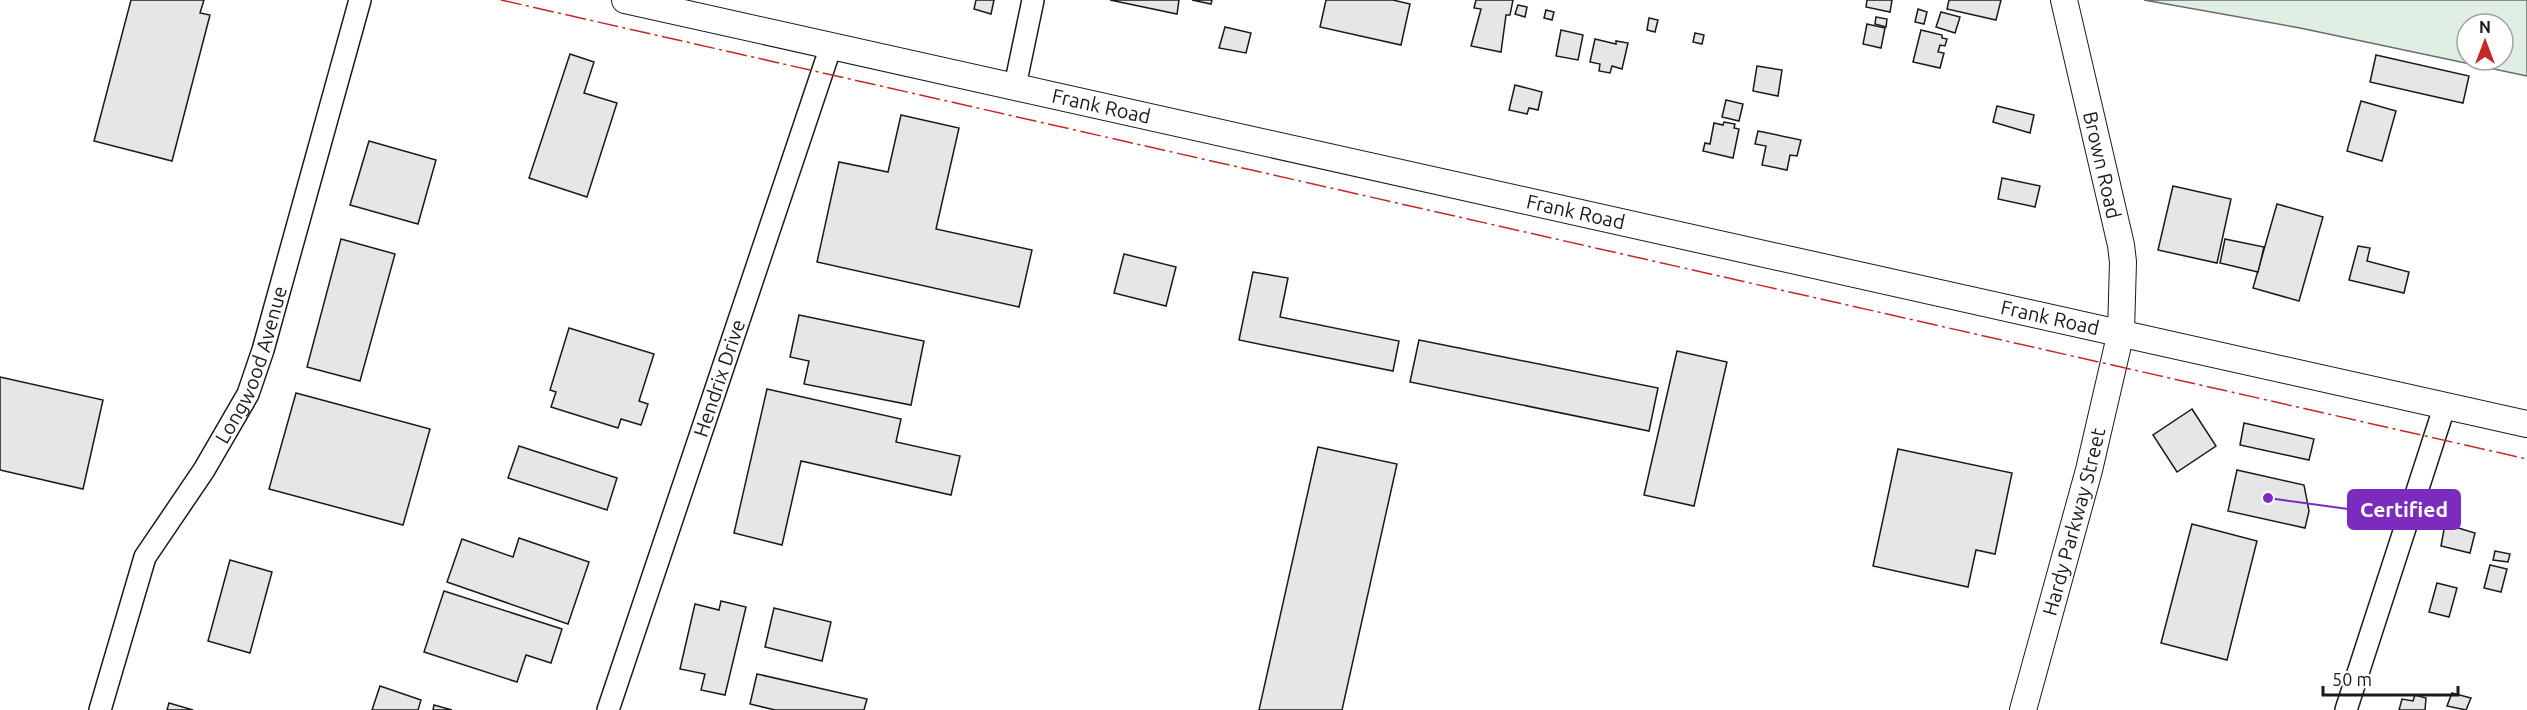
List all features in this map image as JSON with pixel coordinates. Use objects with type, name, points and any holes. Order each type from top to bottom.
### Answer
[{"type":"main road","name":"Frank Road","points":[[625,0],[2527,424]]},
{"type":"main road","name":"Brown Road","points":[[2064,0],[2121,245],[2123,262],[2121,332]]},
{"type":"main road","name":"Hardy Parkway Street","points":[[2023,710],[2089,470],[2121,332]]},
{"type":"street","name":"Longwood Avenue","points":[[100,710],[145,556],[204,470],[248,394],[263,350],[360,0]]},
{"type":"street","points":[[1015,86],[1033,0]]},
{"type":"street","name":"Hendrix Drive","points":[[608,710],[831,46]]},
{"type":"street","points":[[2346,710],[2445,405]]},
{"type":"green space","points":[[2144,0],[2527,0],[2527,76],[2508,72],[2515,72],[2515,12],[2455,12],[2455,61],[2300,28]]},
{"type":"building","points":[[131,0],[204,0],[200,13],[210,15],[172,161],[94,141]]},
{"type":"building","points":[[976,0],[994,0],[991,14],[974,9]]},
{"type":"building","points":[[1110,0],[1179,0],[1177,14]]},
{"type":"building","points":[[1192,0],[1212,0],[1211,4]]},
{"type":"building","points":[[1326,0],[1393,0],[1410,4],[1401,45],[1320,27]]},
{"type":"building","points":[[1476,0],[1513,0],[1510,15],[1506,15],[1501,52],[1471,46],[1481,9],[1474,8]]},
{"type":"building","points":[[1867,0],[1892,0],[1890,12],[1866,7]]},
{"type":"building","points":[[1949,0],[2001,0],[1996,20],[1947,9]]},
{"type":"building","points":[[1518,5],[1527,7],[1525,17],[1515,14]]},
{"type":"building","points":[[1918,9],[1927,12],[1924,24],[1915,22]]},
{"type":"building","points":[[1546,10],[1554,12],[1552,20],[1544,18]]},
{"type":"building","points":[[1941,12],[1960,17],[1955,33],[1936,27]]},
{"type":"building","points":[[1876,17],[1887,19],[1886,27],[1875,24]]},
{"type":"building","points":[[1649,18],[1658,20],[1655,32],[1647,30]]},
{"type":"building","points":[[1867,24],[1885,28],[1881,48],[1863,44]]},
{"type":"building","points":[[1225,27],[1251,33],[1246,53],[1219,48]]},
{"type":"building","points":[[1561,30],[1583,35],[1578,60],[1556,56]]},
{"type":"building","points":[[1921,30],[1942,35],[1942,38],[1947,39],[1945,46],[1940,45],[1938,52],[1944,53],[1940,68],[1913,62]]},
{"type":"building","points":[[1695,33],[1704,35],[1702,44],[1693,42]]},
{"type":"building","points":[[1595,39],[1616,44],[1616,41],[1628,43],[1622,69],[1612,66],[1610,73],[1599,71],[1600,64],[1590,62]]},
{"type":"building","points":[[570,54],[594,62],[584,93],[617,103],[587,197],[529,178]]},
{"type":"building","points":[[2376,55],[2469,76],[2463,103],[2370,82]]},
{"type":"building","points":[[1757,66],[1782,70],[1778,96],[1753,91]]},
{"type":"building","points":[[1515,85],[1542,92],[1538,110],[1529,108],[1527,114],[1509,110]]},
{"type":"building","points":[[1726,100],[1743,104],[1739,121],[1722,117]]},
{"type":"building","points":[[2361,101],[2396,111],[2382,161],[2347,151]]},
{"type":"building","points":[[1997,106],[2034,115],[2030,133],[1993,122]]},
{"type":"building","points":[[901,115],[959,128],[936,229],[1032,250],[1019,307],[817,262],[839,162],[888,172]]},
{"type":"building","points":[[1724,122],[1735,124],[1734,128],[1739,129],[1733,158],[1703,151],[1705,143],[1710,144],[1714,123],[1723,125]]},
{"type":"building","points":[[1758,131],[1801,140],[1797,156],[1790,155],[1787,170],[1762,165],[1766,146],[1755,144]]},
{"type":"building","points":[[369,141],[436,160],[418,224],[350,205]]},
{"type":"building","points":[[2002,178],[2040,186],[2035,207],[1998,199]]},
{"type":"building","points":[[2173,186],[2231,199],[2217,263],[2158,250]]},
{"type":"building","points":[[2277,204],[2323,217],[2299,301],[2253,288]]},
{"type":"building","points":[[341,239],[395,254],[360,381],[307,367]]},
{"type":"building","points":[[2225,239],[2264,247],[2258,272],[2220,263]]},
{"type":"building","points":[[2358,246],[2370,248],[2367,261],[2409,272],[2404,293],[2349,280]]},
{"type":"building","points":[[1124,254],[1176,267],[1166,306],[1114,293]]},
{"type":"building","points":[[1253,272],[1288,278],[1280,317],[1399,341],[1393,371],[1239,340]]},
{"type":"building","points":[[799,315],[924,341],[911,405],[804,384],[809,361],[790,357]]},
{"type":"building","points":[[569,328],[654,354],[639,401],[648,404],[641,425],[621,419],[618,428],[551,407],[556,392],[550,390]]},
{"type":"building","points":[[1419,340],[1658,388],[1649,431],[1410,382]]},
{"type":"building","points":[[1677,351],[1727,362],[1694,506],[1644,495]]},
{"type":"building","points":[[0,377],[103,400],[83,489],[0,470]]},
{"type":"building","points":[[767,389],[901,419],[896,442],[960,456],[951,495],[801,461],[782,545],[734,533]]},
{"type":"building","points":[[296,393],[430,429],[403,525],[269,489]]},
{"type":"building","points":[[2192,409],[2216,446],[2177,472],[2153,435]]},
{"type":"building","points":[[2244,423],[2314,439],[2309,460],[2240,445]]},
{"type":"building","points":[[519,446],[617,478],[607,510],[508,478]]},
{"type":"building","points":[[1318,447],[1397,464],[1342,710],[1259,710]]},
{"type":"building","points":[[1898,449],[2012,473],[1995,554],[1976,550],[1968,587],[1873,566]]},
{"type":"building","points":[[2237,470],[2304,485],[2309,511],[2305,528],[2228,511]]},
{"type":"building","points":[[2192,524],[2257,541],[2227,660],[2161,643]]},
{"type":"building","points":[[2445,524],[2475,533],[2470,553],[2441,546]]},
{"type":"building","points":[[519,538],[589,562],[568,624],[447,582],[462,539],[513,557]]},
{"type":"building","points":[[2495,551],[2510,554],[2508,562],[2493,560]]},
{"type":"building","points":[[230,560],[272,572],[250,653],[208,641]]},
{"type":"building","points":[[2490,565],[2507,569],[2501,592],[2484,588]]},
{"type":"building","points":[[2437,583],[2457,588],[2449,617],[2429,612]]},
{"type":"building","points":[[444,591],[562,629],[551,663],[526,655],[517,682],[424,652]]},
{"type":"building","points":[[721,601],[746,607],[725,695],[701,690],[705,674],[680,669],[695,604],[719,610]]},
{"type":"building","points":[[774,608],[831,622],[822,661],[765,647]]},
{"type":"building","points":[[757,674],[867,699],[864,710],[775,710],[750,704]]},
{"type":"building","points":[[380,686],[421,700],[418,710],[372,710]]},
{"type":"building","points":[[2452,693],[2471,698],[2466,710],[2447,706]]},
{"type":"building","points":[[2415,695],[2426,698],[2425,710],[2399,710],[2402,699],[2413,701]]},
{"type":"building","points":[[169,703],[193,710],[167,710]]},
{"type":"building","points":[[434,705],[452,710],[433,710]]},
{"type":"power","points":[[501,0],[2527,459]]},
{"type":"place","name":"Certified","points":[[2268,498]]}]
